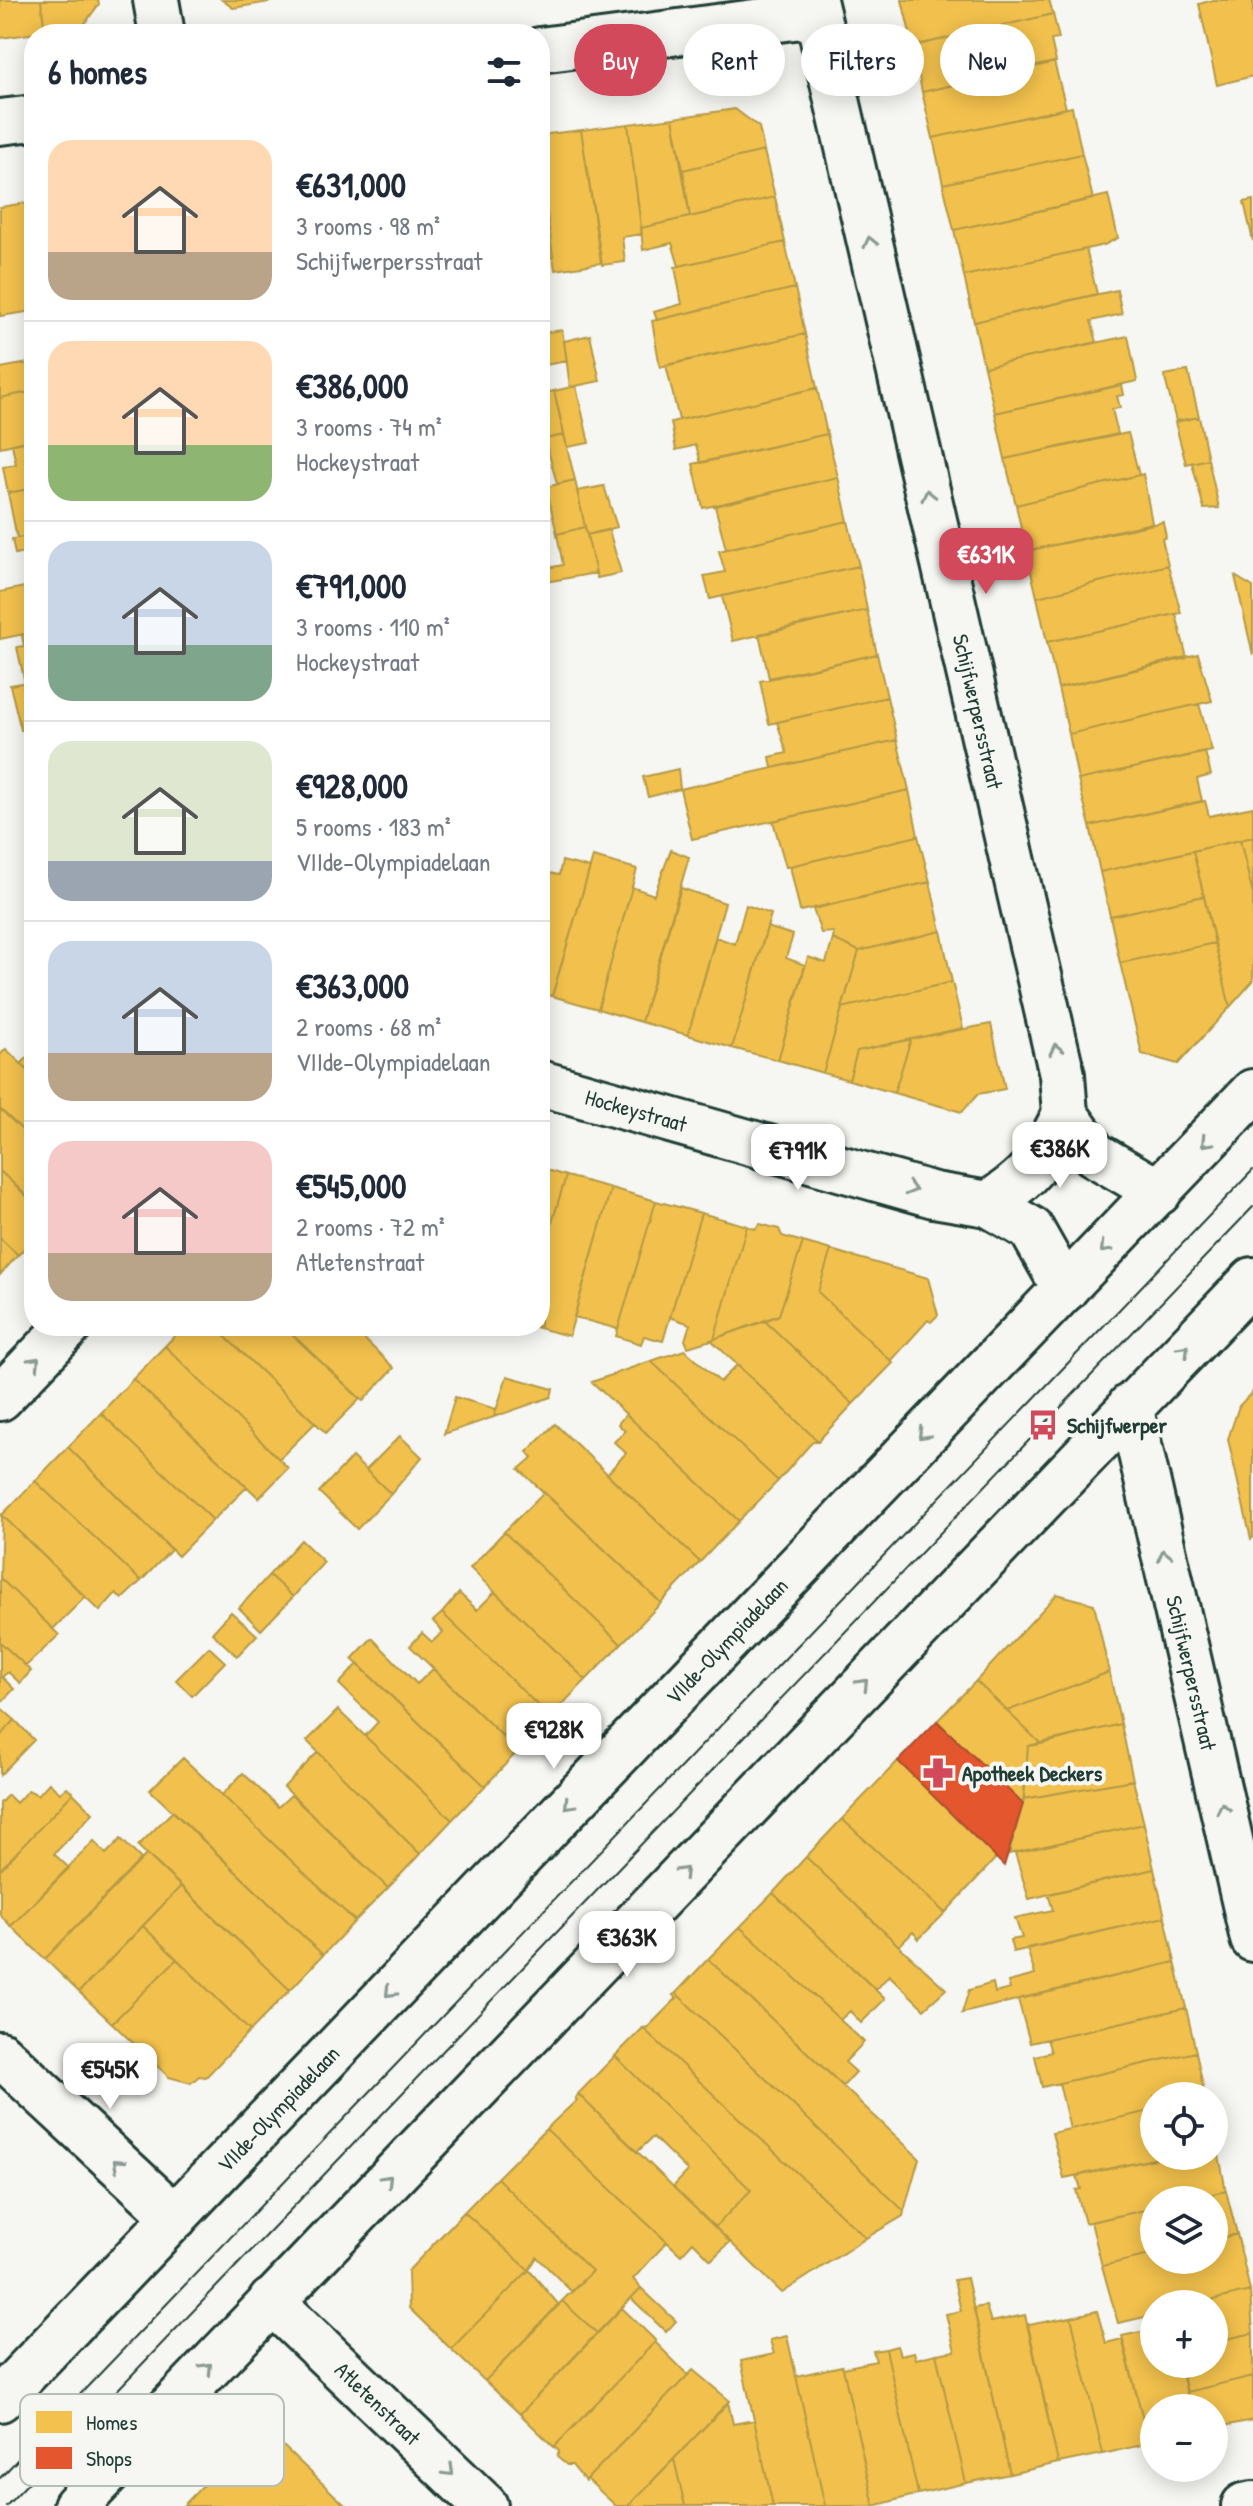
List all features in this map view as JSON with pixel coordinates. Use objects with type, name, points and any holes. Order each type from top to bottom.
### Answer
[{"type":"street","points":[[156,0],[160,24]]},
{"type":"street","points":[[550,48],[816,7]]},
{"type":"street","name":"Schijfwerpersstraat","points":[[816,7],[1062,1075],[1065,1114]]},
{"type":"street","points":[[0,122],[24,119]]},
{"type":"street","name":"Hockeystraat","points":[[550,1086],[934,1195],[988,1204],[1031,1229],[1065,1289]]},
{"type":"street","name":"VIIde-Olympiadelaan","points":[[0,2399],[1008,1344],[1065,1289],[1253,1092]]},
{"type":"street","points":[[988,1204],[1022,1183],[1044,1155],[1065,1114],[1094,1154],[1159,1192]]},
{"type":"street","points":[[183,2394],[1253,1280]]},
{"type":"street","points":[[0,1398],[59,1336]]},
{"type":"street","name":"Schijfwerpersstraat","points":[[1130,1406],[1253,1939]]},
{"type":"street","points":[[0,2054],[175,2217]]},
{"type":"street","name":"Atletenstraat","points":[[271,2301],[485,2506]]},
{"type":"street","points":[[76,2506],[95,2486]]},
{"type":"street","points":[[1244,2506],[1253,2504]]},
{"type":"building: Homes","points":[[0,0],[41,0],[44,24],[24,24],[24,35],[0,38]]},
{"type":"building: Homes","points":[[41,0],[98,0],[99,4],[84,24],[44,24]]},
{"type":"building: Homes","points":[[222,0],[270,0],[270,2],[233,8]]},
{"type":"building: Homes","points":[[902,0],[1049,0],[1053,14],[1009,24],[940,24],[940,40],[924,43],[924,24],[908,24]]},
{"type":"building: Homes","points":[[1213,0],[1253,0],[1253,76],[1217,85],[1199,4]]},
{"type":"building: Homes","points":[[1053,14],[1059,39],[1051,40],[1056,62],[1035,67],[1035,24],[1009,24]]},
{"type":"building: Homes","points":[[940,40],[940,88],[924,92],[924,43]]},
{"type":"building: Homes","points":[[1054,62],[1066,108],[933,138],[924,92],[940,88],[940,96],[1035,96],[1035,66]]},
{"type":"building: Homes","points":[[1072,107],[1082,154],[943,184],[933,138]]},
{"type":"building: Homes","points":[[735,109],[759,127],[764,151],[683,170],[673,118]]},
{"type":"building: Homes","points":[[673,118],[690,217],[641,228],[628,124]]},
{"type":"building: Homes","points":[[628,124],[642,234],[622,237],[625,262],[602,265],[581,130]]},
{"type":"building: Homes","points":[[581,130],[601,263],[555,270],[550,234],[550,134]]},
{"type":"building: Homes","points":[[764,151],[775,197],[690,217],[683,170]]},
{"type":"building: Homes","points":[[1082,154],[1093,199],[954,230],[943,184]]},
{"type":"building: Homes","points":[[1108,195],[1118,238],[1104,245],[964,276],[954,230]]},
{"type":"building: Homes","points":[[775,197],[785,242],[679,266],[672,243],[643,250],[641,228]]},
{"type":"building: Homes","points":[[1253,200],[1253,241],[1244,202]]},
{"type":"building: Homes","points":[[24,203],[24,312],[0,316],[0,207]]},
{"type":"building: Homes","points":[[785,242],[795,288],[657,320],[654,312],[682,304],[675,267]]},
{"type":"building: Homes","points":[[1086,249],[1097,294],[974,322],[964,276]]},
{"type":"building: Homes","points":[[795,288],[805,334],[660,367],[652,321]]},
{"type":"building: Homes","points":[[1117,290],[1122,314],[1091,321],[1097,342],[984,367],[974,322]]},
{"type":"building: Homes","points":[[562,330],[567,361],[550,364],[550,332]]},
{"type":"building: Homes","points":[[805,334],[817,388],[679,420],[666,365]]},
{"type":"building: Homes","points":[[590,335],[600,381],[570,387],[564,341]]},
{"type":"building: Homes","points":[[1128,336],[1137,381],[995,413],[984,367]]},
{"type":"building: Homes","points":[[24,364],[24,393],[0,398],[0,368]]},
{"type":"building: Homes","points":[[1188,371],[1199,417],[1176,421],[1164,375]]},
{"type":"building: Homes","points":[[1122,385],[1124,395],[1117,396],[1120,408],[1112,409],[1118,434],[1005,459],[995,413]]},
{"type":"building: Homes","points":[[576,386],[589,443],[567,447],[554,391]]},
{"type":"building: Homes","points":[[817,388],[827,434],[701,463],[696,445],[676,450],[671,422]]},
{"type":"building: Homes","points":[[554,391],[564,435],[550,438],[550,392]]},
{"type":"building: Homes","points":[[24,393],[24,442],[0,447],[0,398]]},
{"type":"building: Homes","points":[[1199,417],[1208,459],[1186,464],[1175,422]]},
{"type":"building: Homes","points":[[1128,433],[1139,475],[1016,505],[1005,459]]},
{"type":"building: Homes","points":[[827,434],[838,477],[703,508],[693,464]]},
{"type":"building: Homes","points":[[564,435],[575,480],[557,484],[550,458],[550,438]]},
{"type":"building: Homes","points":[[24,442],[24,490],[8,493],[3,467],[16,464],[12,444]]},
{"type":"building: Homes","points":[[1208,459],[1219,508],[1204,509],[1192,463]]},
{"type":"building: Homes","points":[[1143,474],[1152,523],[1026,551],[1016,505]]},
{"type":"building: Homes","points":[[838,477],[848,521],[726,549],[715,506]]},
{"type":"building: Homes","points":[[575,480],[585,527],[557,534],[550,504],[550,486]]},
{"type":"building: Homes","points":[[604,486],[617,527],[587,535],[577,491]]},
{"type":"building: Homes","points":[[24,490],[24,537],[17,538],[8,493]]},
{"type":"building: Homes","points":[[848,521],[859,566],[710,599],[704,576],[725,572],[719,551]]},
{"type":"building: Homes","points":[[1163,522],[1166,537],[1162,539],[1168,565],[1037,597],[1026,551]]},
{"type":"building: Homes","points":[[585,527],[596,573],[550,581],[550,567],[563,565],[557,534]]},
{"type":"building: Homes","points":[[609,530],[621,573],[597,578],[587,535]]},
{"type":"building: Homes","points":[[24,537],[24,552],[15,554],[12,539]]},
{"type":"building: Homes","points":[[1168,565],[1181,613],[1047,642],[1037,597]]},
{"type":"building: Homes","points":[[859,566],[867,610],[733,641],[722,596]]},
{"type":"building: Homes","points":[[1235,576],[1253,587],[1253,655]]},
{"type":"building: Homes","points":[[24,587],[24,634],[0,639],[0,592]]},
{"type":"building: Homes","points":[[867,610],[877,654],[769,678],[759,634]]},
{"type":"building: Homes","points":[[1176,614],[1187,658],[1058,688],[1047,642]]},
{"type":"building: Homes","points":[[24,646],[24,678],[17,647]]},
{"type":"building: Homes","points":[[877,654],[887,697],[769,724],[760,681]]},
{"type":"building: Homes","points":[[1198,654],[1212,701],[1069,734],[1058,688]]},
{"type":"building: Homes","points":[[24,683],[24,730],[21,730],[10,685]]},
{"type":"building: Homes","points":[[887,697],[897,740],[772,768],[770,757],[787,753],[777,722]]},
{"type":"building: Homes","points":[[1199,704],[1212,751],[1078,780],[1069,734]]},
{"type":"building: Homes","points":[[897,740],[909,790],[692,839],[680,789]]},
{"type":"building: Homes","points":[[1205,752],[1211,775],[1197,779],[1202,801],[1090,826],[1078,780]]},
{"type":"building: Homes","points":[[678,769],[680,789],[648,797],[643,777]]},
{"type":"building: Homes","points":[[909,790],[918,836],[786,867],[773,821]]},
{"type":"building: Homes","points":[[1205,801],[1209,816],[1253,807],[1253,837],[1100,872],[1090,826]]},
{"type":"building: Homes","points":[[918,836],[930,882],[800,911],[790,866]]},
{"type":"building: Homes","points":[[1253,837],[1253,895],[1240,840]]},
{"type":"building: Homes","points":[[1240,840],[1253,895],[1253,981],[1230,1007],[1193,851]]},
{"type":"building: Homes","points":[[671,850],[689,857],[641,1022],[598,1009],[632,887],[654,895]]},
{"type":"building: Homes","points":[[1193,851],[1204,896],[1110,916],[1100,872]]},
{"type":"building: Homes","points":[[593,857],[637,869],[598,1009],[552,996]]},
{"type":"building: Homes","points":[[562,861],[590,868],[552,996],[550,873],[559,875]]},
{"type":"building: Homes","points":[[930,882],[941,931],[859,951],[833,939],[834,932],[821,933],[813,909]]},
{"type":"building: Homes","points":[[681,888],[725,903],[688,1035],[641,1022]]},
{"type":"building: Homes","points":[[1204,896],[1215,943],[1120,963],[1110,916]]},
{"type":"building: Homes","points":[[746,905],[771,914],[732,1048],[688,1035],[716,937],[735,944]]},
{"type":"building: Homes","points":[[767,927],[793,935],[786,958],[805,965],[778,1060],[732,1048]]},
{"type":"building: Homes","points":[[941,931],[952,982],[842,1008],[859,951]]},
{"type":"building: Homes","points":[[833,939],[859,951],[823,1073],[778,1060],[808,957],[826,963]]},
{"type":"building: Homes","points":[[1215,943],[1230,1007],[1178,1064],[1142,1054],[1120,963]]},
{"type":"building: Homes","points":[[952,982],[963,1028],[857,1051],[849,1080],[823,1073],[842,1008]]},
{"type":"building: Homes","points":[[991,1024],[1005,1089],[978,1094],[962,1112],[894,1093],[911,1039]]},
{"type":"building: Homes","points":[[911,1039],[894,1093],[849,1080],[857,1051]]},
{"type":"building: Homes","points":[[6,1049],[24,1066],[24,1132],[0,1109],[0,1055]]},
{"type":"building: Homes","points":[[0,1109],[24,1132],[24,1194],[0,1171]]},
{"type":"building: Homes","points":[[0,1171],[24,1194],[24,1249],[18,1255],[0,1238]]},
{"type":"building: Homes","points":[[550,1171],[566,1176],[550,1230]]},
{"type":"building: Homes","points":[[566,1176],[611,1188],[569,1336],[550,1331],[550,1230]]},
{"type":"building: Homes","points":[[611,1188],[656,1201],[618,1329],[574,1317]]},
{"type":"building: Homes","points":[[656,1201],[701,1213],[663,1341],[644,1336],[641,1344],[616,1336]]},
{"type":"building: Homes","points":[[701,1213],[747,1226],[714,1339],[688,1347],[685,1340],[690,1324],[670,1317]]},
{"type":"building: Homes","points":[[760,1224],[779,1229],[782,1236],[803,1242],[779,1315],[714,1339],[747,1226],[755,1229]]},
{"type":"building: Homes","points":[[0,1238],[18,1255],[0,1275]]},
{"type":"building: Homes","points":[[803,1242],[831,1250],[818,1292],[893,1363],[853,1404],[765,1321],[779,1315]]},
{"type":"building: Homes","points":[[831,1250],[928,1278],[938,1315],[931,1322],[928,1320],[891,1361],[818,1292]]},
{"type":"building: Homes","points":[[765,1321],[853,1404],[818,1441],[711,1340]]},
{"type":"building: Homes","points":[[174,1336],[224,1336],[315,1423],[279,1459],[165,1346]]},
{"type":"building: Homes","points":[[224,1336],[294,1336],[360,1399],[326,1433]]},
{"type":"building: Homes","points":[[294,1336],[361,1336],[394,1368],[363,1401]]},
{"type":"building: Homes","points":[[165,1346],[288,1468],[259,1498],[133,1379]]},
{"type":"building: Homes","points":[[685,1350],[720,1382],[737,1365],[818,1441],[813,1441],[778,1481],[651,1361]]},
{"type":"building: Homes","points":[[651,1361],[778,1481],[739,1521],[592,1382]]},
{"type":"building: Homes","points":[[507,1376],[553,1389],[551,1397],[494,1417]]},
{"type":"building: Homes","points":[[133,1379],[247,1487],[213,1520],[101,1413]]},
{"type":"building: Homes","points":[[1253,1391],[1251,1539],[1228,1439],[1239,1406]]},
{"type":"building: Homes","points":[[455,1397],[496,1409],[494,1417],[444,1434]]},
{"type":"building: Homes","points":[[101,1413],[213,1520],[178,1556],[68,1447]]},
{"type":"building: Homes","points":[[626,1414],[739,1521],[700,1562],[607,1474],[626,1453],[614,1442],[625,1431],[618,1424]]},
{"type":"building: Homes","points":[[555,1424],[700,1562],[661,1603],[519,1469],[533,1457],[527,1452]]},
{"type":"building: Homes","points":[[400,1436],[422,1457],[391,1494],[366,1470]]},
{"type":"building: Homes","points":[[68,1447],[171,1550],[141,1581],[35,1481]]},
{"type":"building: Homes","points":[[352,1457],[391,1494],[357,1529],[319,1492]]},
{"type":"building: Homes","points":[[35,1481],[141,1581],[122,1599],[116,1593],[100,1611],[2,1515]]},
{"type":"building: Homes","points":[[544,1492],[661,1603],[621,1644],[504,1532]]},
{"type":"building: Homes","points":[[2,1515],[85,1597],[53,1629],[0,1578]]},
{"type":"building: Homes","points":[[504,1532],[621,1644],[586,1680],[470,1568]]},
{"type":"building: Homes","points":[[301,1540],[324,1562],[293,1597],[269,1575]]},
{"type":"building: Homes","points":[[269,1575],[293,1597],[261,1630],[239,1608]]},
{"type":"building: Homes","points":[[0,1578],[59,1635],[26,1666],[0,1642]]},
{"type":"building: Homes","points":[[495,1592],[586,1680],[550,1717],[442,1613],[459,1593],[477,1610]]},
{"type":"building: Homes","points":[[1057,1594],[1094,1604],[1109,1672],[1007,1711],[976,1681]]},
{"type":"building: Homes","points":[[231,1612],[257,1635],[237,1656],[212,1633]]},
{"type":"building: Homes","points":[[442,1613],[550,1717],[518,1751],[410,1646],[422,1633],[432,1642],[443,1632],[433,1621]]},
{"type":"building: Homes","points":[[372,1638],[417,1684],[433,1669],[518,1751],[485,1786],[352,1659]]},
{"type":"building: Homes","points":[[0,1642],[31,1671],[20,1683],[8,1672],[2,1677],[14,1689],[0,1704]]},
{"type":"building: Homes","points":[[209,1647],[225,1662],[192,1696],[176,1680]]},
{"type":"building: Homes","points":[[358,1664],[485,1786],[452,1820],[365,1736],[378,1722],[339,1684]]},
{"type":"building: Homes","points":[[1109,1672],[1121,1724],[1041,1744],[1007,1711]]},
{"type":"building: Homes","points":[[976,1681],[1041,1744],[1028,1746],[1023,1804],[937,1721]]},
{"type":"building: Homes","points":[[0,1707],[15,1720],[0,1736]]},
{"type":"building: Homes","points":[[338,1710],[452,1820],[420,1854],[307,1741]]},
{"type":"building: Homes","points":[[15,1720],[34,1740],[0,1775],[0,1736]]},
{"type":"building: Homes","points":[[1121,1724],[1133,1780],[1024,1799],[1028,1746]]},
{"type":"building: Homes","points":[[318,1752],[420,1854],[388,1888],[284,1787]]},
{"type":"building: Homes","points":[[183,1758],[355,1921],[323,1955],[150,1790]]},
{"type":"building: Homes","points":[[898,1761],[996,1858],[945,1913],[842,1819]]},
{"type":"building: Homes","points":[[243,1773],[278,1807],[291,1795],[388,1888],[355,1921],[222,1795]]},
{"type":"building: Homes","points":[[1133,1780],[1144,1824],[1009,1854],[1024,1799]]},
{"type":"building: Homes","points":[[49,1783],[60,1793],[67,1787],[73,1793],[0,1870],[0,1803],[8,1795],[16,1803],[28,1790],[38,1795]]},
{"type":"building: Homes","points":[[73,1793],[93,1813],[54,1854],[69,1868],[11,1926],[0,1915],[0,1870]]},
{"type":"building: Homes","points":[[173,1811],[323,1955],[290,1990],[138,1846]]},
{"type":"building: Homes","points":[[842,1819],[945,1913],[919,1939],[913,1932],[899,1946],[806,1857]]},
{"type":"building: Homes","points":[[1144,1824],[1154,1869],[1029,1899],[1015,1853]]},
{"type":"building: Homes","points":[[121,1839],[141,1859],[45,1959],[11,1926],[94,1841],[106,1854]]},
{"type":"building: Homes","points":[[147,1854],[181,1886],[79,1992],[45,1959]]},
{"type":"building: Homes","points":[[806,1857],[946,1989],[924,2009],[889,1975],[876,1990],[773,1893]]},
{"type":"building: Homes","points":[[1154,1869],[1165,1917],[1013,1952],[1010,1940],[1022,1938],[1015,1918],[1053,1910],[1048,1894]]},
{"type":"building: Homes","points":[[181,1886],[290,1990],[250,2031],[143,1926]]},
{"type":"building: Homes","points":[[773,1893],[885,1999],[861,2023],[850,2011],[840,2020],[740,1927]]},
{"type":"building: Homes","points":[[1165,1917],[1175,1962],[962,2013],[969,1990],[993,1983],[995,1993],[1010,1989],[1008,1982],[1035,1975],[1027,1948]]},
{"type":"building: Homes","points":[[143,1926],[177,1959],[112,2023],[79,1992]]},
{"type":"building: Homes","points":[[740,1927],[864,2042],[845,2062],[856,2072],[843,2086],[708,1959]]},
{"type":"building: Homes","points":[[177,1959],[250,2031],[206,2077],[199,2076],[191,2083],[169,2077],[112,2023]]},
{"type":"building: Homes","points":[[708,1959],[919,2158],[904,2211],[676,1993]]},
{"type":"building: Homes","points":[[1175,1962],[1186,2008],[1030,2043],[1018,1999]]},
{"type":"building: Homes","points":[[676,1993],[904,2211],[903,2216],[866,2238],[643,2028],[648,2027],[677,1998],[673,1995]]},
{"type":"building: Homes","points":[[1186,2008],[1196,2052],[1042,2087],[1035,2056],[1051,2052],[1047,2039]]},
{"type":"building: Homes","points":[[643,2028],[866,2238],[782,2293],[715,2227],[751,2190],[615,2056]]},
{"type":"building: Homes","points":[[1196,2052],[1202,2082],[1140,2082],[1140,2113],[1070,2129],[1059,2083]]},
{"type":"building: Homes","points":[[615,2056],[751,2190],[715,2227],[673,2187],[688,2171],[653,2137],[637,2152],[578,2094]]},
{"type":"building: Homes","points":[[578,2094],[730,2242],[711,2260],[693,2242],[681,2255],[546,2129],[577,2100]]},
{"type":"building: Homes","points":[[1140,2113],[1140,2162],[1064,2178],[1052,2133]]},
{"type":"building: Homes","points":[[546,2129],[667,2242],[633,2279],[641,2288],[597,2333],[562,2301],[592,2271],[497,2178]]},
{"type":"building: Homes","points":[[1140,2162],[1140,2170],[1222,2170],[1225,2186],[1140,2186],[1140,2211],[1085,2223],[1076,2190],[1081,2189],[1077,2176]]},
{"type":"building: Homes","points":[[497,2178],[592,2271],[572,2292],[537,2257],[529,2270],[464,2212]]},
{"type":"building: Homes","points":[[1228,2199],[1237,2234],[1228,2236]]},
{"type":"building: Homes","points":[[1140,2211],[1140,2257],[1102,2266],[1091,2222]]},
{"type":"building: Homes","points":[[464,2212],[529,2270],[451,2349],[409,2308],[408,2271]]},
{"type":"building: Homes","points":[[1237,2234],[1250,2291],[1228,2296],[1228,2290],[1140,2290],[1140,2318],[1118,2323],[1102,2266],[1140,2257],[1140,2274],[1228,2274],[1228,2236]]},
{"type":"building: Homes","points":[[529,2270],[559,2305],[485,2381],[451,2349]]},
{"type":"building: Homes","points":[[967,2278],[1010,2474],[966,2483],[936,2354],[955,2351],[946,2314],[961,2311],[954,2280]]},
{"type":"building: Homes","points":[[641,2288],[676,2321],[666,2332],[631,2298]]},
{"type":"building: Homes","points":[[1250,2291],[1253,2333],[1228,2339],[1228,2296]]},
{"type":"building: Homes","points":[[562,2301],[597,2333],[520,2414],[485,2381]]},
{"type":"building: Homes","points":[[986,2306],[991,2322],[1025,2315],[1058,2463],[1010,2474],[974,2308]]},
{"type":"building: Homes","points":[[622,2308],[656,2341],[554,2447],[520,2414]]},
{"type":"building: Homes","points":[[1097,2311],[1106,2343],[1122,2339],[1140,2408],[1140,2445],[1103,2454],[1071,2317]]},
{"type":"building: Homes","points":[[1071,2317],[1103,2454],[1058,2463],[1028,2325]]},
{"type":"building: Homes","points":[[1140,2332],[1140,2378],[1183,2378],[1187,2394],[1140,2394],[1140,2407],[1122,2336]]},
{"type":"building: Homes","points":[[1253,2333],[1253,2376],[1187,2392],[1184,2378],[1228,2378],[1228,2339]]},
{"type":"building: Homes","points":[[787,2336],[825,2506],[773,2506],[741,2361],[774,2354],[770,2340]]},
{"type":"building: Homes","points":[[655,2342],[688,2375],[585,2481],[572,2465],[557,2457],[559,2451],[554,2447]]},
{"type":"building: Homes","points":[[897,2346],[900,2355],[914,2352],[916,2359],[936,2354],[966,2483],[918,2494],[886,2349]]},
{"type":"building: Homes","points":[[886,2349],[918,2494],[874,2506],[843,2368],[876,2361],[873,2351]]},
{"type":"building: Homes","points":[[842,2366],[874,2506],[825,2506],[796,2376]]},
{"type":"building: Homes","points":[[693,2370],[730,2401],[628,2506],[616,2506],[587,2479]]},
{"type":"building: Homes","points":[[1253,2376],[1253,2420],[1228,2425],[1228,2394],[1187,2392]]},
{"type":"building: Homes","points":[[728,2402],[733,2424],[754,2420],[773,2506],[685,2506],[674,2459]]},
{"type":"building: Homes","points":[[284,2447],[346,2506],[183,2506],[202,2486],[284,2486]]},
{"type":"building: Homes","points":[[674,2459],[685,2506],[628,2506]]},
{"type":"building: Shops","points":[[937,1721],[1023,1804],[1004,1866],[898,1761]]},
{"type":"tram line","points":[[80,2394],[1253,1170]]},
{"type":"tram line","points":[[114,2394],[1253,1207]]},
{"type":"tram line","points":[[0,2478],[20,2457]]},
{"type":"tram line","points":[[6,2506],[25,2486]]},
{"type":"place","name":"Schijfwerper","points":[[1043,1425]]},
{"type":"place","name":"Apotheek Deckers","points":[[938,1773]]}]
